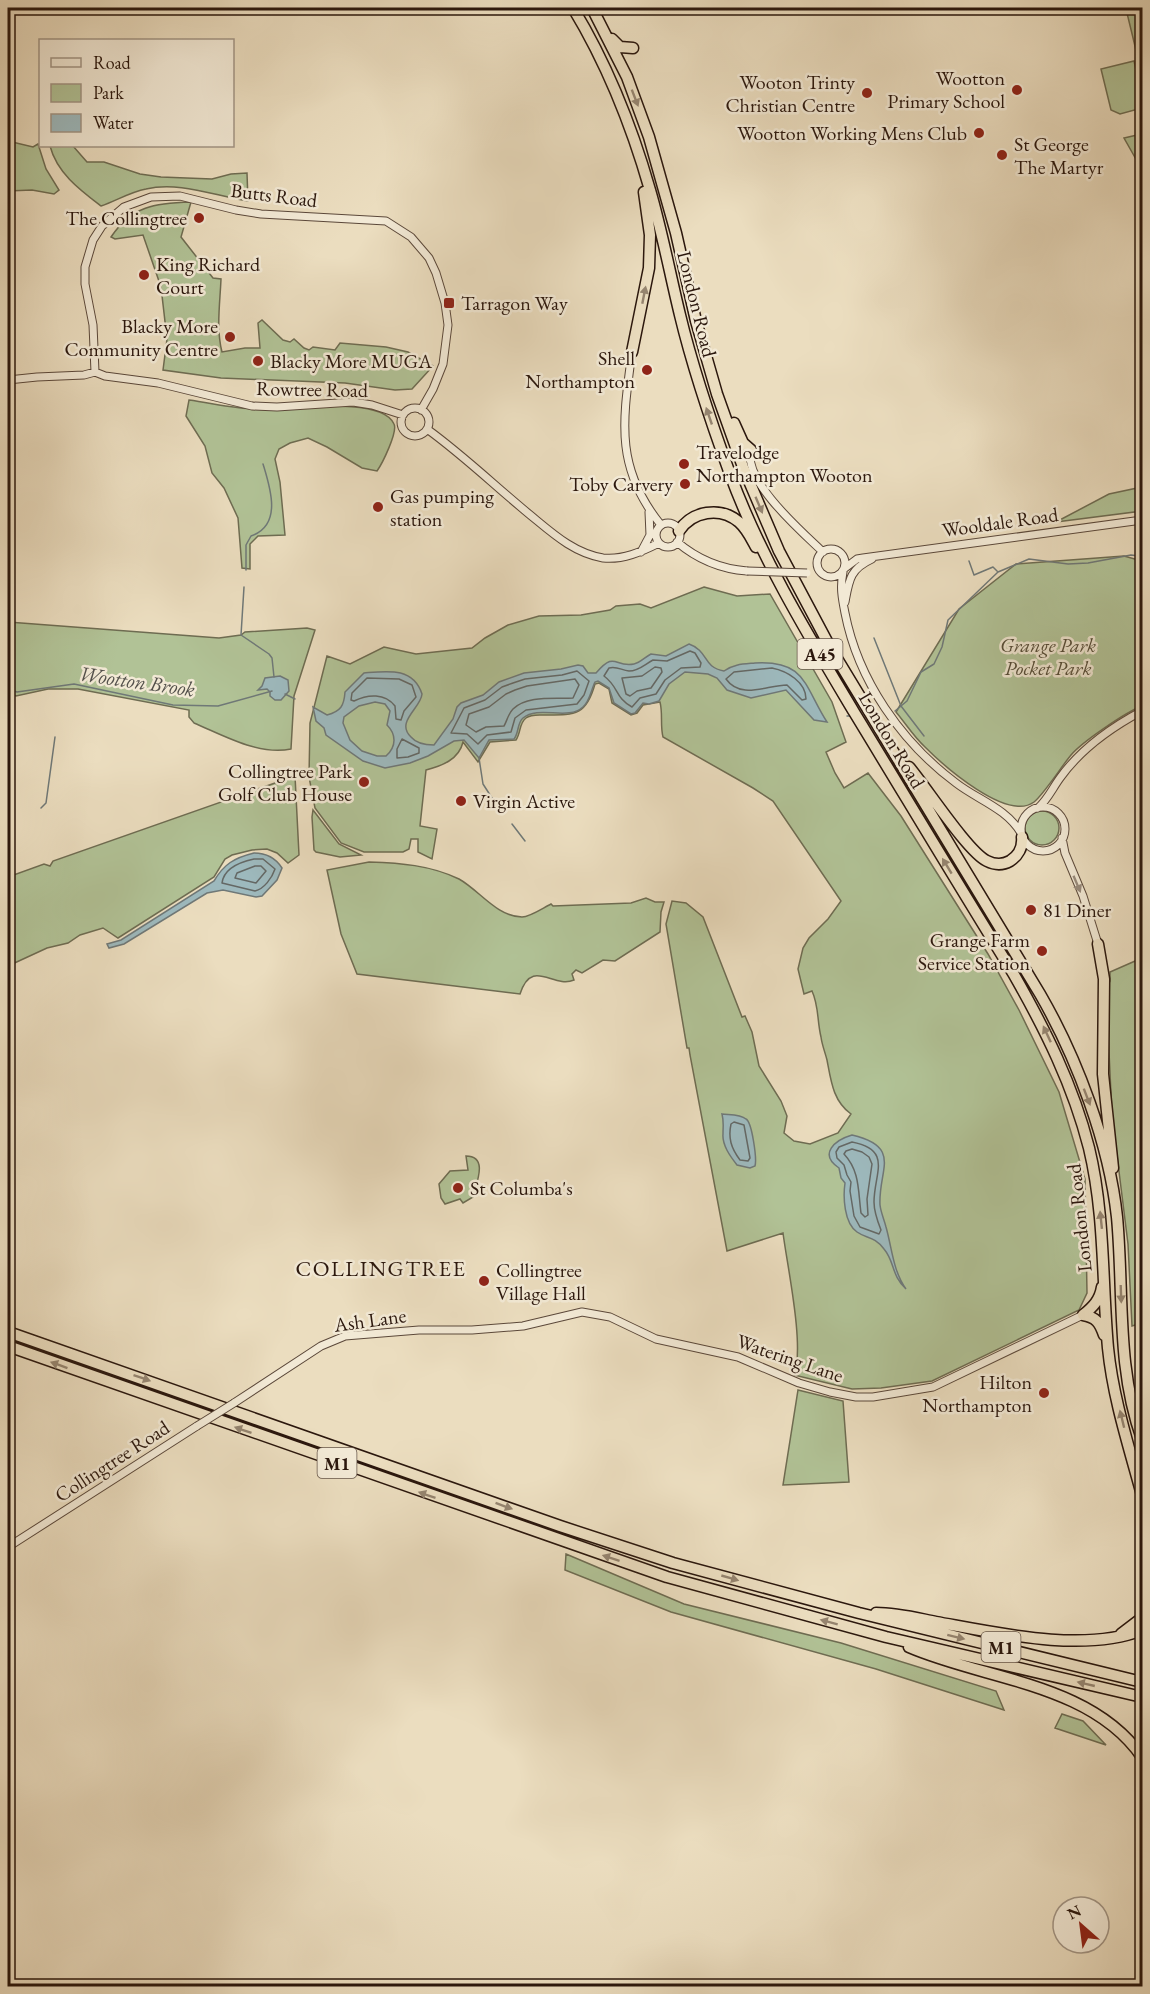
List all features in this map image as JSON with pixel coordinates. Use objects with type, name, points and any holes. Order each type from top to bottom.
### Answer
[{"type":"highway","name":"London Road","points":[[573,8],[613,84],[636,147],[650,188],[680,317],[707,410],[731,478],[784,593],[1013,973],[1040,1020],[1062,1066],[1089,1150],[1099,1206],[1108,1348],[1118,1401],[1143,1495]]},
{"type":"highway","name":"London Road","points":[[592,8],[627,77],[650,137],[696,321],[717,394],[759,506],[804,599],[1058,1026],[1092,1108],[1117,1215],[1126,1381],[1132,1408],[1143,1439]]},
{"type":"highway","points":[[605,32],[620,47],[633,48],[626,57],[627,77]]},
{"type":"highway","points":[[632,352],[644,297],[650,250],[646,202],[636,147]]},
{"type":"highway","points":[[685,274],[734,423],[743,443],[751,450]]},
{"type":"highway","points":[[678,536],[684,523],[697,515],[715,513],[733,518],[747,530],[784,593]]},
{"type":"highway","name":"A45","points":[[886,740],[963,836],[986,861],[1001,864],[1013,859],[1021,848],[1022,835]]},
{"type":"highway","points":[[1098,944],[1104,979],[1103,1074],[1117,1215]]},
{"type":"highway","points":[[1083,1315],[1094,1306],[1101,1295],[1104,1278]]},
{"type":"highway","points":[[1083,1315],[1096,1319],[1101,1326],[1108,1348]]},
{"type":"highway","name":"M1","points":[[8,1332],[560,1526],[673,1563],[858,1612],[1143,1682]]},
{"type":"highway","name":"M1","points":[[8,1346],[667,1577],[886,1637],[1143,1697]]},
{"type":"highway","points":[[858,1612],[896,1613],[935,1622],[1045,1640],[1094,1640],[1143,1630]]},
{"type":"highway","points":[[1118,1636],[1143,1618]]},
{"type":"highway","points":[[886,1637],[932,1657],[1043,1690],[1082,1707],[1112,1724],[1143,1757]]},
{"type":"street","name":"Butts Road","points":[[94,372],[95,343],[85,284],[85,267],[93,240],[102,226],[124,207],[151,197],[180,196],[236,210],[278,216],[386,221],[411,237],[429,258],[436,273],[445,303],[448,325],[443,364],[421,410]]},
{"type":"street","points":[[632,352],[624,417],[624,436],[631,473],[648,507],[661,525]]},
{"type":"street","name":"Rowtree Road","points":[[8,381],[84,375],[94,372],[105,376],[158,383],[252,406],[277,407],[353,402],[372,405],[403,415]]},
{"type":"street","points":[[409,410],[421,410],[428,419],[427,429],[417,436],[407,434],[402,426],[403,415],[409,410]]},
{"type":"street","points":[[427,429],[573,548],[611,558],[641,552],[659,543]]},
{"type":"street","points":[[751,450],[749,457],[752,466],[765,491],[777,508],[823,552]]},
{"type":"street","points":[[641,552],[650,535],[651,521],[648,507]]},
{"type":"street","name":"Wooldale Road","points":[[844,570],[856,559],[1143,520]]},
{"type":"street","points":[[678,536],[668,547],[659,543],[656,534],[661,525],[673,524],[678,536],[704,560],[726,568],[747,571],[821,573],[832,578],[844,570]]},
{"type":"street","points":[[840,591],[821,573],[817,560],[823,552],[833,549],[841,552],[845,559],[840,591],[855,651],[868,679],[897,724],[938,769],[957,784],[1007,815],[1033,848],[1044,850],[1057,845],[1062,838]]},
{"type":"street","name":"Wooldale Road","points":[[841,552],[863,558]]},
{"type":"street","points":[[844,605],[850,579],[856,568],[877,556]]},
{"type":"street","points":[[1007,815],[1019,816],[1038,808],[1051,795],[1060,778],[1101,737],[1143,711]]},
{"type":"street","points":[[1051,795],[1064,827],[1062,838],[1067,859],[1098,944]]},
{"type":"street","points":[[1038,808],[1047,807],[1058,813]]},
{"type":"street","points":[[1022,835],[1022,821],[1027,814]]},
{"type":"street","name":"Watering Lane","points":[[514,1326],[531,1324],[571,1313],[592,1313],[617,1320],[656,1339],[726,1353],[799,1383],[828,1392],[873,1397],[933,1387],[1083,1315]]},
{"type":"street","name":"Ash Lane","points":[[234,1403],[321,1346],[345,1336],[514,1326]]},
{"type":"street","name":"Collingtree Road","points":[[8,1547],[234,1403]]},
{"type":"green space","points":[[1142,8],[1142,75],[1126,9]]},
{"type":"green space","points":[[1134,61],[1142,97],[1142,108],[1120,114],[1111,110],[1101,69]]},
{"type":"green space","points":[[1142,131],[1142,178],[1137,161],[1124,138],[1137,135]]},
{"type":"green space","points":[[8,141],[33,147],[38,144],[46,169],[59,190],[54,194],[32,190],[8,191]]},
{"type":"green space","points":[[50,147],[74,147],[87,162],[104,162],[140,174],[161,177],[212,179],[247,173],[248,201],[197,190],[159,187],[134,192],[101,206],[77,187],[53,156]]},
{"type":"green space","points":[[191,202],[181,237],[213,278],[221,279],[219,325],[222,352],[260,348],[258,323],[262,320],[283,340],[290,342],[294,339],[309,350],[313,347],[335,350],[340,343],[386,347],[408,352],[433,366],[412,389],[395,390],[345,383],[221,378],[163,370],[167,339],[161,287],[143,235],[115,239],[111,237],[127,219],[145,208]]},
{"type":"green space","points":[[189,400],[249,409],[353,407],[386,415],[395,428],[389,448],[377,471],[362,468],[308,438],[279,449],[275,459],[280,482],[285,535],[258,536],[250,544],[250,569],[242,568],[238,518],[224,488],[212,473],[205,446],[186,416]]},
{"type":"green space","points":[[1142,487],[1142,511],[1056,522],[1109,494]]},
{"type":"green space","name":"Grange Park Pocket Park","points":[[1124,556],[1142,561],[1142,706],[1115,721],[1077,749],[1034,802],[1022,806],[1008,805],[977,789],[925,747],[896,712],[959,609],[1016,564]]},
{"type":"green space","points":[[704,587],[737,596],[770,594],[832,702],[846,742],[826,752],[835,773],[844,788],[868,773],[901,816],[988,954],[1019,1010],[1059,1092],[1085,1179],[1087,1293],[1079,1310],[932,1381],[881,1388],[852,1389],[794,1375],[797,1362],[796,1326],[783,1233],[727,1251],[689,1048],[687,1048],[666,924],[672,901],[686,903],[703,917],[742,1017],[745,1016],[752,1032],[759,1066],[781,1101],[787,1116],[784,1133],[794,1141],[810,1144],[838,1133],[851,1114],[840,1103],[834,1090],[821,1040],[814,997],[812,991],[804,994],[798,969],[803,948],[809,938],[828,919],[841,901],[773,801],[663,737],[660,702],[643,705],[637,713],[631,715],[612,703],[609,689],[599,683],[595,684],[588,702],[578,712],[528,717],[522,723],[516,740],[490,742],[478,762],[463,742],[453,758],[426,770],[420,826],[437,829],[432,859],[418,852],[418,839],[411,839],[409,849],[403,852],[364,852],[341,843],[315,808],[309,777],[310,723],[327,656],[350,664],[384,647],[416,654],[472,648],[508,625],[539,616],[581,615],[610,610],[616,606],[640,604],[651,608]]},
{"type":"green space","points":[[8,622],[219,638],[241,635],[245,632],[307,628],[315,630],[294,696],[291,749],[266,750],[241,743],[194,723],[189,717],[189,710],[78,689],[48,689],[16,696],[8,692]]},
{"type":"green space","points":[[295,776],[299,855],[288,863],[277,853],[267,849],[232,855],[225,859],[214,877],[118,938],[103,928],[80,935],[68,943],[47,948],[8,966],[8,877],[44,864],[50,866],[53,861]]},
{"type":"green space","points":[[313,810],[339,844],[361,855],[340,857],[316,852],[314,850]]},
{"type":"green space","points":[[1042,811],[1054,816],[1059,828],[1054,840],[1042,845],[1030,840],[1025,828],[1030,816]]},
{"type":"green space","points":[[369,862],[415,866],[448,874],[459,879],[496,908],[513,916],[529,916],[551,904],[553,906],[631,903],[646,898],[655,902],[664,902],[660,932],[615,961],[603,960],[582,973],[576,970],[572,974],[574,980],[566,982],[537,976],[531,977],[520,994],[357,974],[341,934],[327,870]]},
{"type":"green space","points":[[1142,958],[1142,1323],[1132,1326],[1128,1244],[1112,1115],[1106,989],[1110,981],[1110,972]]},
{"type":"green space","points":[[466,1156],[473,1157],[479,1166],[473,1197],[463,1203],[460,1199],[445,1204],[441,1198],[439,1184],[450,1171],[468,1170]]},
{"type":"green space","points":[[798,1390],[843,1401],[849,1482],[783,1485]]},
{"type":"green space","points":[[566,1554],[684,1604],[841,1643],[996,1691],[1004,1710],[876,1669],[671,1612],[565,1570]]},
{"type":"green space","points":[[1062,1714],[1083,1721],[1106,1745],[1055,1728]]},
{"type":"water","points":[[689,644],[700,651],[712,666],[724,671],[735,666],[755,663],[785,666],[802,678],[827,722],[814,720],[786,690],[751,698],[727,690],[717,678],[708,674],[685,672],[669,684],[659,701],[643,703],[635,713],[631,714],[614,703],[609,688],[598,681],[595,682],[585,705],[577,711],[530,714],[521,720],[514,739],[489,740],[479,758],[464,740],[454,741],[428,756],[410,763],[385,768],[363,761],[326,735],[324,728],[316,721],[313,707],[327,715],[339,710],[344,701],[345,692],[364,673],[391,672],[406,675],[413,679],[422,694],[407,720],[407,731],[416,741],[434,745],[453,719],[461,703],[483,695],[499,682],[524,673],[578,665],[583,666],[588,673],[596,673],[612,661],[627,665],[634,664],[651,654],[666,656]],"holes":[[[375,702],[385,704],[390,711],[387,725],[394,736],[394,744],[386,756],[377,756],[362,751],[350,740],[343,723],[344,717],[359,706]]]},
{"type":"water","points":[[280,676],[288,680],[289,691],[281,700],[275,700],[267,689],[258,690],[265,678]]},
{"type":"water","points":[[254,853],[270,856],[282,868],[277,880],[262,896],[256,897],[223,890],[207,893],[124,944],[109,948],[107,944],[121,940],[214,881],[230,862]]},
{"type":"water","points":[[722,1114],[741,1116],[748,1122],[754,1141],[755,1166],[750,1168],[737,1165],[729,1154],[723,1138]]},
{"type":"water","points":[[852,1135],[868,1140],[878,1146],[883,1153],[884,1171],[880,1208],[896,1267],[906,1289],[898,1279],[884,1249],[874,1240],[857,1232],[849,1223],[844,1202],[845,1183],[829,1153],[840,1140]]},
{"type":"waterway","points":[[246,570],[246,545],[251,536],[261,531],[271,514],[271,494],[263,464]]},
{"type":"waterway","name":"Wootton Brook","points":[[895,711],[907,701],[921,672],[934,664],[942,647],[948,620],[998,572],[1029,559],[1068,564],[1088,563],[1131,555],[1142,559]]},
{"type":"waterway","points":[[969,561],[974,575],[993,567],[997,571]]},
{"type":"waterway","points":[[244,587],[241,635],[269,654],[272,658],[274,677]]},
{"type":"waterway","points":[[874,638],[901,706],[924,736]]},
{"type":"waterway","name":"Wootton Brook","points":[[8,689],[17,692],[74,684],[173,705],[218,706],[272,691]]},
{"type":"waterway","name":"Wootton Brook","points":[[285,694],[295,699]]},
{"type":"waterway","points":[[41,808],[46,803],[55,737]]},
{"type":"waterway","points":[[479,758],[483,784],[492,798]]},
{"type":"waterway","points":[[512,824],[525,841]]},
{"type":"place","name":"Wootton Primary School","points":[[1017,90]]},
{"type":"place","name":"Wooton Trinty Christian Centre","points":[[867,93]]},
{"type":"place","name":"Wootton Working Mens Club","points":[[979,133]]},
{"type":"place","name":"St George The Martyr","points":[[1002,155]]},
{"type":"place","name":"The Collingtree","points":[[199,218]]},
{"type":"place","name":"King Richard Court","points":[[144,275]]},
{"type":"place","name":"Tarragon Way","points":[[449,303]]},
{"type":"place","name":"Blacky More Community Centre","points":[[230,337]]},
{"type":"place","name":"Blacky More MUGA","points":[[258,361]]},
{"type":"place","name":"Shell Northampton","points":[[647,370]]},
{"type":"place","name":"Travelodge Northampton Wooton","points":[[684,464]]},
{"type":"place","name":"Toby Carvery","points":[[685,484]]},
{"type":"place","name":"Gas pumping station","points":[[378,507]]},
{"type":"place","name":"Collingtree Park Golf Club House","points":[[364,782]]},
{"type":"place","name":"Virgin Active","points":[[461,801]]},
{"type":"place","name":"81 Diner","points":[[1031,910]]},
{"type":"place","name":"Grange Farm Service Station","points":[[1042,951]]},
{"type":"place","name":"St Columba's","points":[[458,1188]]},
{"type":"place","name":"Collingtree Village Hall","points":[[484,1281]]},
{"type":"place","name":"Hilton Northampton","points":[[1044,1393]]},
{"type":"district","name":"COLLINGTREE","points":[[381,1268]]}]
